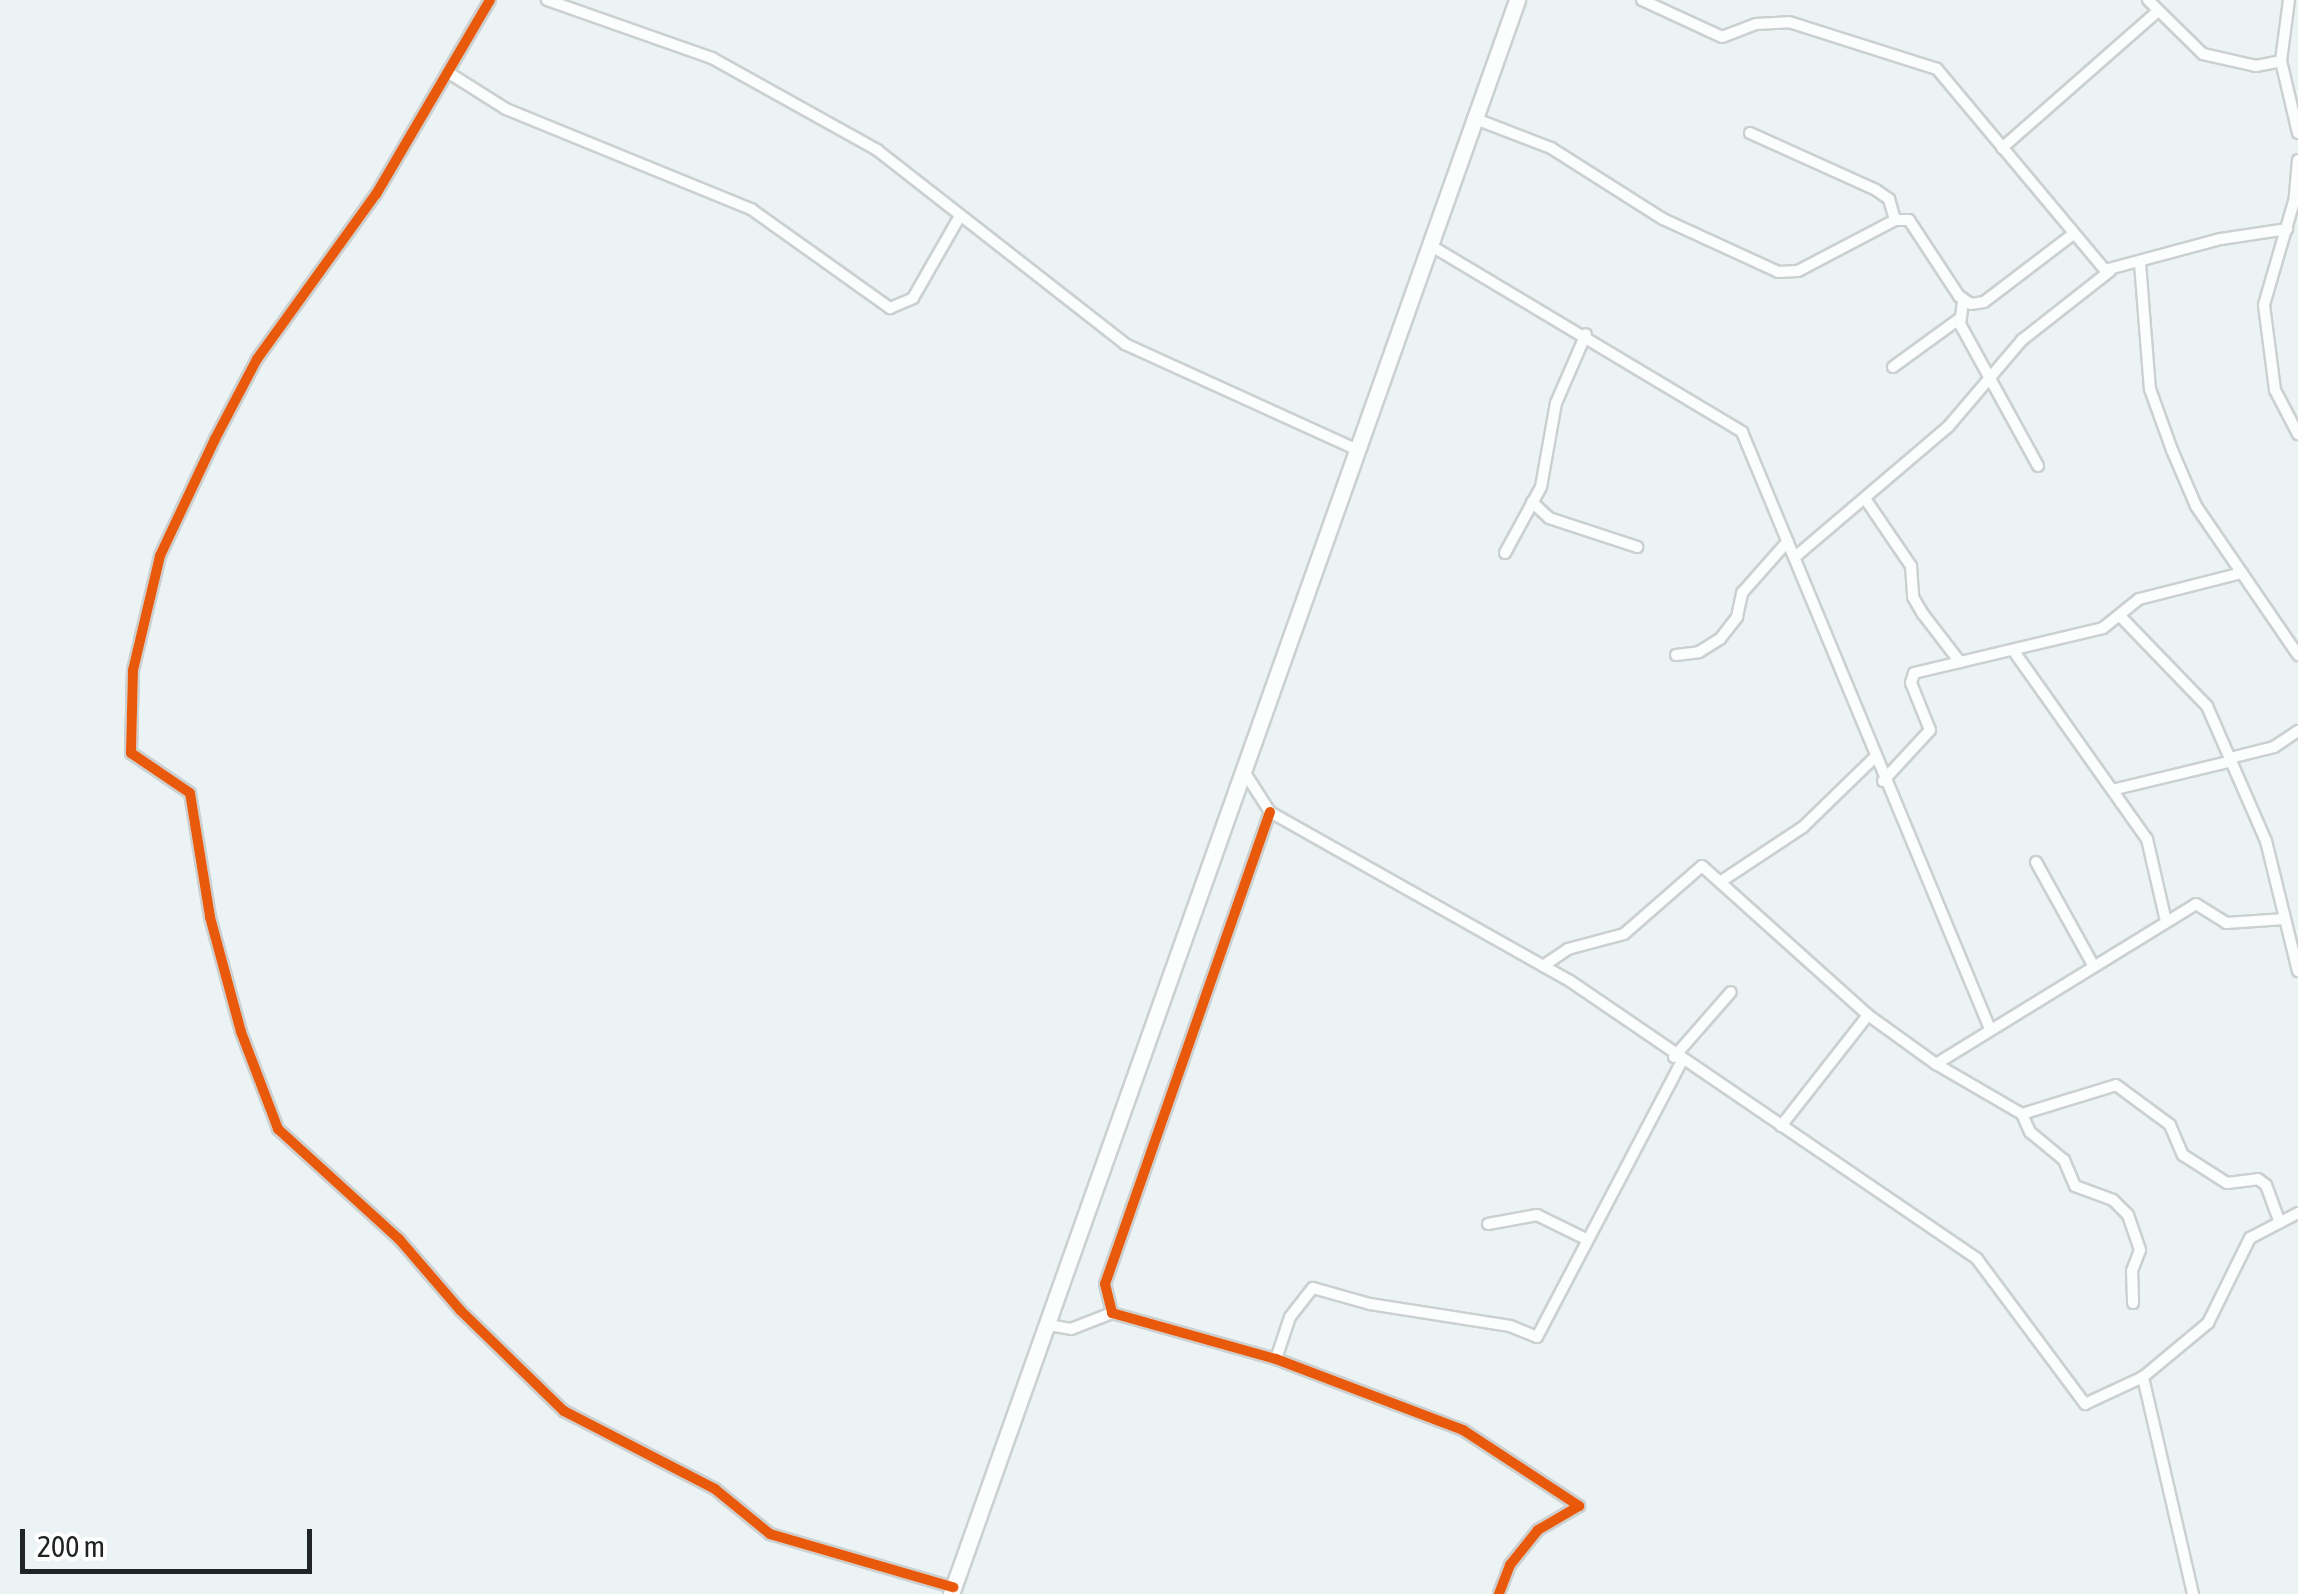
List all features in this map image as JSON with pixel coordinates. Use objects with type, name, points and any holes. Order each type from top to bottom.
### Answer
[{"type":"main road","points":[[952,1590],[1246,773],[1517,0]]},
{"type":"street","points":[[490,0],[376,194],[257,359],[160,556],[133,670],[131,752],[190,793],[216,936],[241,1032],[278,1129],[399,1239],[460,1310],[564,1411],[715,1488],[770,1534],[952,1590]]},
{"type":"street","points":[[546,0],[712,58],[877,150],[1126,344],[1360,451]]},
{"type":"street","points":[[1642,0],[1722,36],[1756,24],[1789,22],[1930,65],[2098,268],[2111,270],[2221,238],[2287,229]]},
{"type":"street","points":[[2148,0],[2203,54],[2256,66],[2281,61]]},
{"type":"street","points":[[2288,0],[2281,61],[2298,133]]},
{"type":"street","points":[[2002,148],[2158,11]]},
{"type":"street","points":[[449,74],[506,109],[752,210],[890,308],[913,298],[960,216]]},
{"type":"street","points":[[1473,118],[1550,148],[1663,219],[1778,272],[1798,271],[1895,220],[1909,220],[1963,300],[1959,319],[1892,368]]},
{"type":"street","points":[[1750,133],[1876,190],[1889,198],[1895,220]]},
{"type":"street","points":[[2298,160],[2287,229],[2264,305],[2265,339],[2275,390],[2298,434]]},
{"type":"street","points":[[1963,300],[1984,302],[2072,235]]},
{"type":"street","points":[[1430,246],[1586,334],[1742,432],[1883,781],[1990,1029]]},
{"type":"street","points":[[2140,263],[2140,329],[2152,395],[2196,506],[2298,654]]},
{"type":"street","points":[[1795,557],[1948,427],[2022,340],[2111,270]]},
{"type":"street","points":[[1959,319],[1993,375],[2038,466]]},
{"type":"street","points":[[1505,553],[1545,476],[1556,402],[1586,334]]},
{"type":"street","points":[[1866,500],[1911,566],[1913,597],[1960,662]]},
{"type":"street","points":[[1532,502],[1550,518],[1637,547]]},
{"type":"street","points":[[1676,654],[1699,652],[1720,639],[1737,618],[1742,592],[1788,541]]},
{"type":"street","points":[[1883,781],[1930,730],[1911,678],[1960,662],[2103,628],[2139,599],[2242,573]]},
{"type":"street","points":[[2121,617],[2199,695],[2266,841],[2298,971]]},
{"type":"street","points":[[2012,650],[2116,788],[2147,840],[2166,920]]},
{"type":"street","points":[[2116,788],[2231,759],[2253,747],[2274,748],[2298,731]]},
{"type":"street","points":[[1722,880],[1803,826],[1874,758]]},
{"type":"street","points":[[1246,773],[1270,812],[1543,966],[1976,1259],[2085,1404],[2143,1377],[2208,1323],[2250,1238],[2298,1213]]},
{"type":"street","points":[[1112,1313],[1106,1284],[1270,812]]},
{"type":"street","points":[[2036,862],[2093,966]]},
{"type":"street","points":[[1543,966],[1568,949],[1624,934],[1702,866],[1868,1015],[1936,1064],[2022,1114],[2030,1132],[2064,1160],[2075,1186],[2113,1200],[2136,1225],[2140,1250],[2132,1271],[2133,1303]]},
{"type":"street","points":[[1936,1064],[2196,904],[2226,922],[2285,918]]},
{"type":"street","points":[[1276,1358],[1290,1316],[1313,1288],[1370,1304],[1510,1326],[1537,1337],[1572,1280],[1586,1239],[1678,1060],[1731,992]]},
{"type":"street","points":[[1781,1126],[1868,1015]]},
{"type":"street","points":[[2022,1114],[2116,1085],[2170,1125],[2183,1155],[2228,1183],[2258,1179],[2266,1185],[2280,1222]]},
{"type":"street","points":[[1488,1224],[1537,1214],[1586,1239]]},
{"type":"street","points":[[1049,1324],[1071,1329],[1112,1313],[1276,1358],[1462,1430],[1579,1506],[1538,1530],[1510,1565],[1500,1594]]},
{"type":"street","points":[[2143,1377],[2193,1594]]},
{"type":"cycle path","points":[[490,0],[376,194],[257,359],[215,439],[160,556],[133,670],[131,753],[190,793],[210,917],[241,1032],[278,1129],[399,1239],[460,1310],[564,1411],[715,1489],[770,1534],[953,1587]]},
{"type":"cycle path","points":[[1270,812],[1105,1284],[1112,1313],[1276,1359],[1463,1430],[1579,1506],[1538,1530],[1510,1565],[1499,1594]]}]
